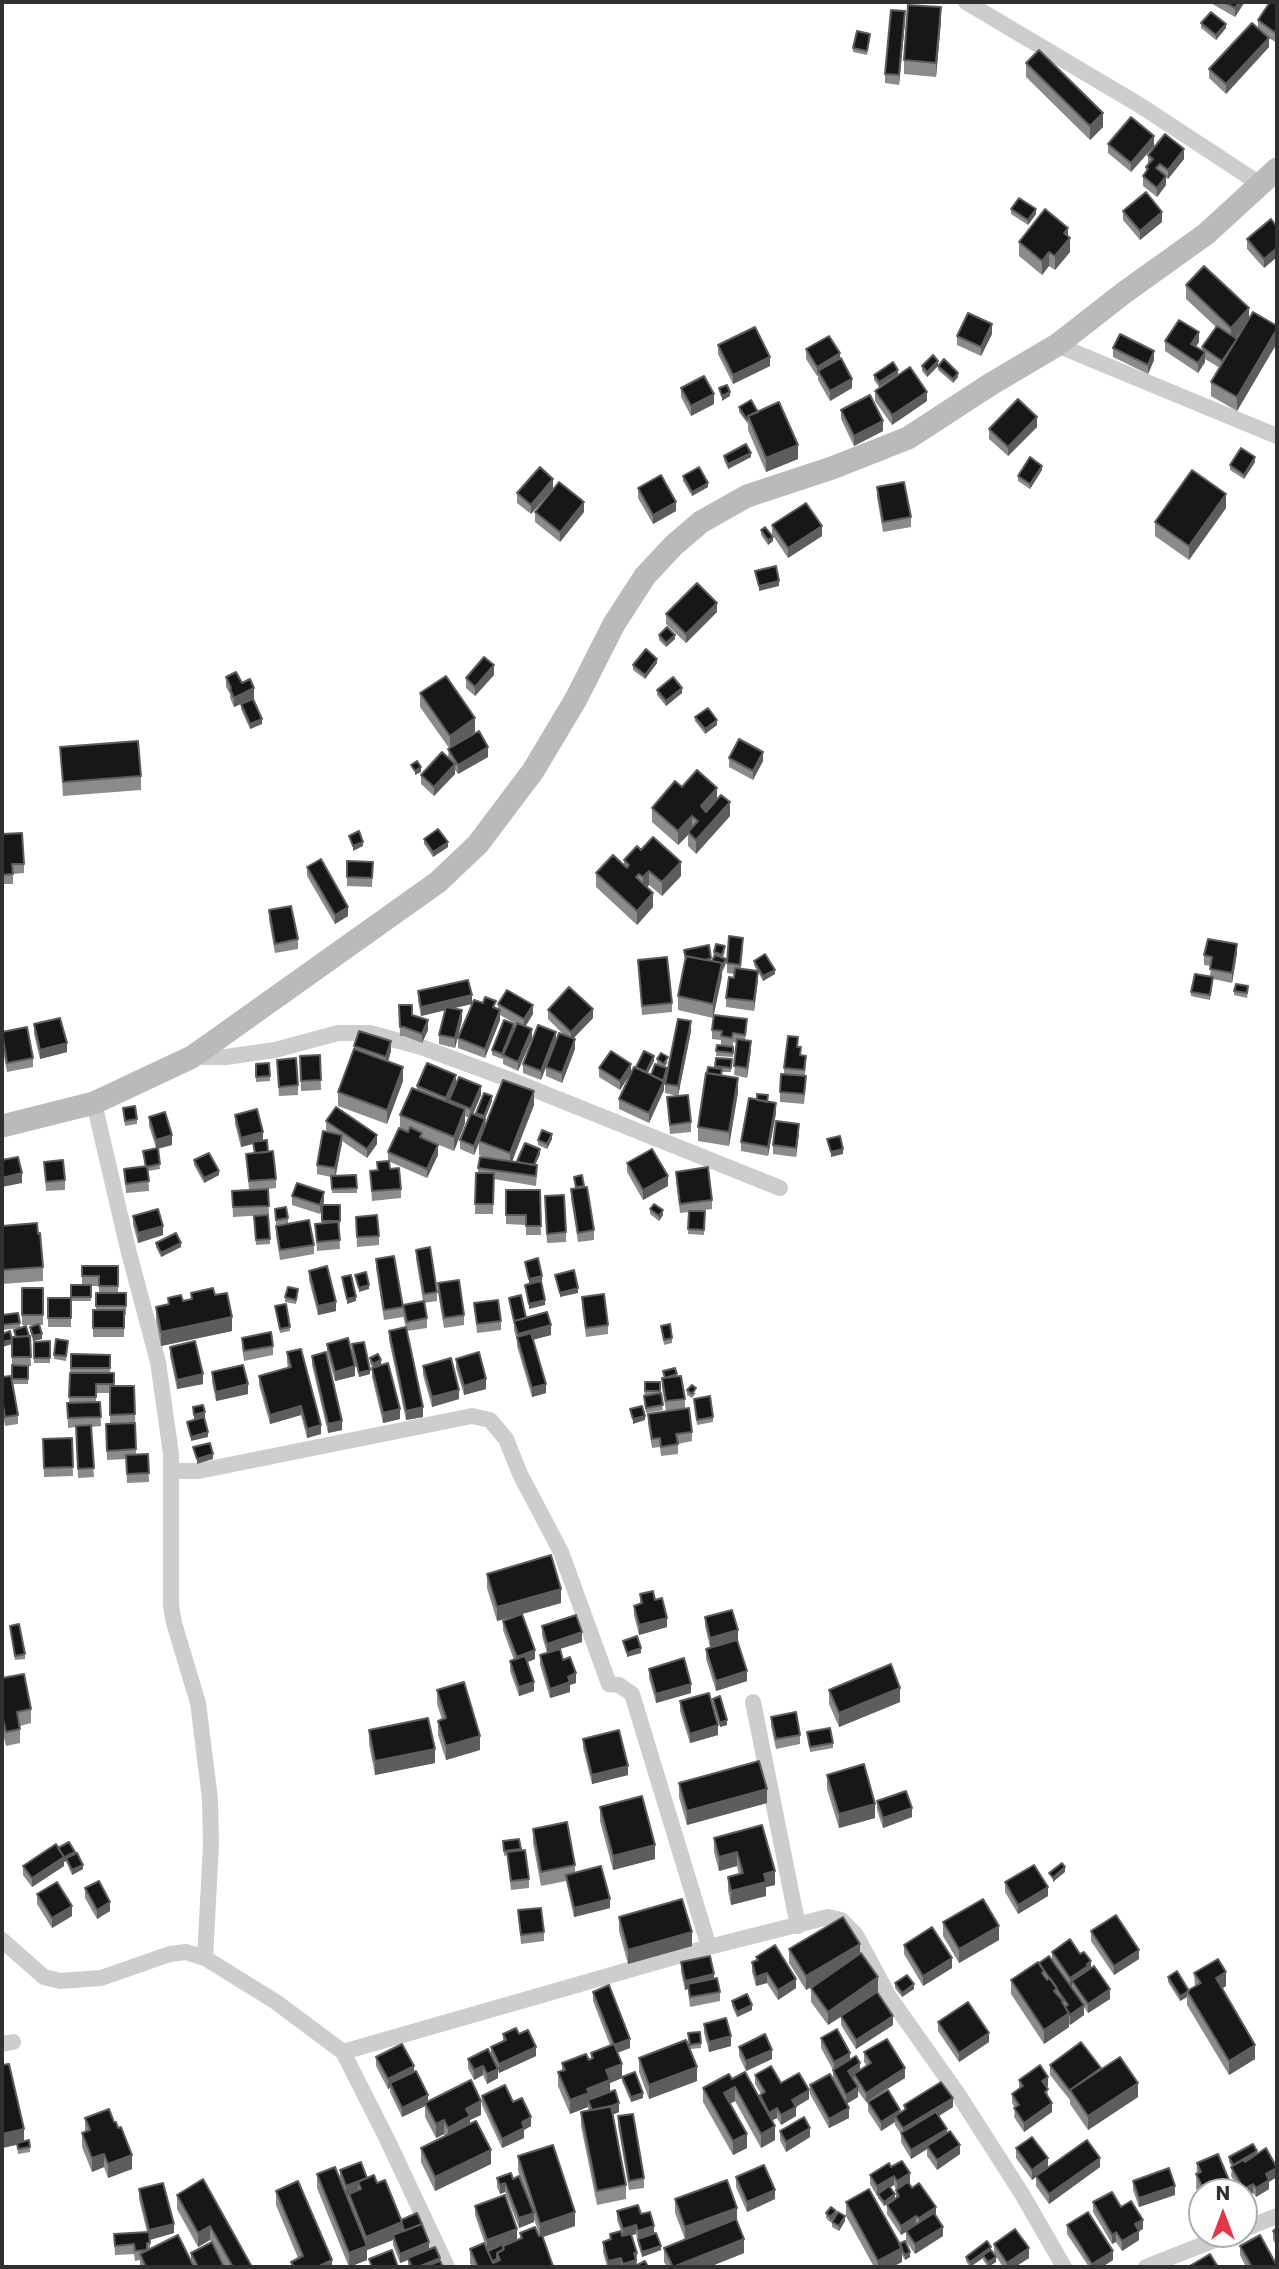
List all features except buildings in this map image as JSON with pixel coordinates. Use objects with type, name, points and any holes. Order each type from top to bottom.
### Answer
[{"type":"street","points":[[2,1126],[94,1103],[192,1057],[438,882],[478,844],[533,771],[576,699],[614,624],[645,576],[674,545],[701,522],[747,496],[832,468],[908,438],[1057,345],[1206,234],[1269,176],[1141,106],[966,2]]},
{"type":"street","points":[[1057,345],[1277,436]]},
{"type":"street","points":[[192,1057],[226,1057],[275,1050],[338,1032],[370,1032],[421,1047],[508,1079],[780,1188]]},
{"type":"street","points":[[94,1103],[128,1250],[158,1362],[171,1454],[171,1605],[198,1703],[210,1798],[211,1845],[205,1958]]},
{"type":"street","points":[[171,1471],[199,1471],[472,1416],[490,1420],[506,1439],[520,1474],[561,1552],[609,1684],[620,1685],[632,1694],[709,1947]]},
{"type":"street","points":[[753,1702],[798,1926]]},
{"type":"street","points":[[343,2052],[709,1947],[828,1917],[841,1920],[856,1935],[888,1995],[958,2094],[1022,2194],[1064,2267]]},
{"type":"street","points":[[2,1940],[44,1977],[60,1980],[101,1978],[170,1954],[186,1952],[205,1958],[276,2001],[343,2052],[447,2267]]},
{"type":"street","points":[[1258,2223],[1277,2216]]},
{"type":"street","points":[[1146,2267],[1194,2248]]}]
